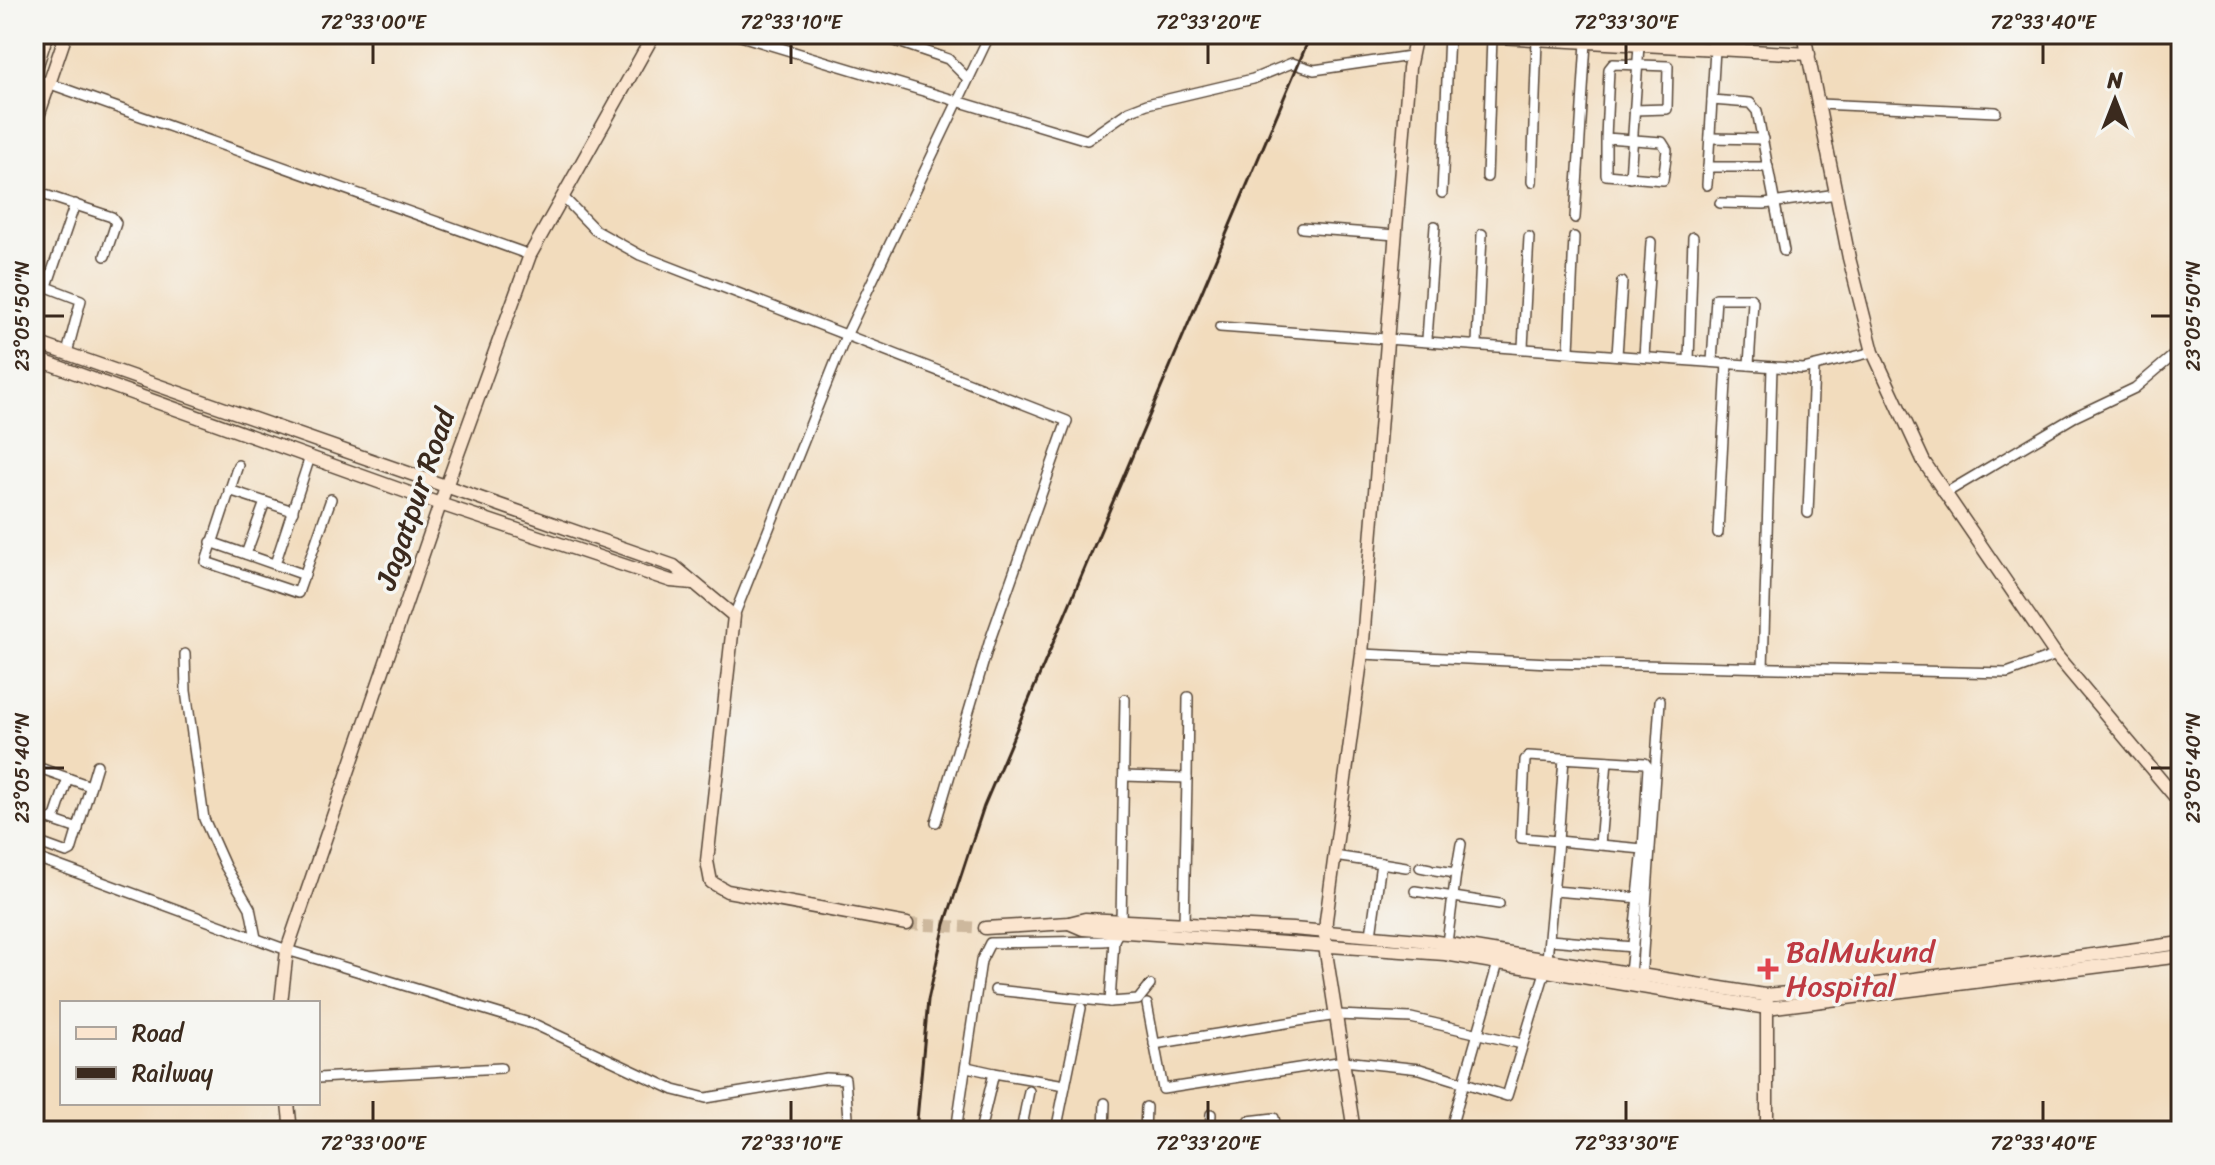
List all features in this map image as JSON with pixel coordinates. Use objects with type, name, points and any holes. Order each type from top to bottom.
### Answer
[{"type":"street","points":[[47,34],[37,54],[34,76],[49,84],[530,255]]},
{"type":"street","points":[[34,128],[66,34]]},
{"type":"street","name":"Jagatpur Road","points":[[281,1001],[287,950],[440,504],[530,255],[654,34]]},
{"type":"street","points":[[734,34],[1087,140],[1129,111],[1147,104],[1253,79],[1292,63],[1314,70],[1410,56]]},
{"type":"street","points":[[875,34],[948,59],[968,79]]},
{"type":"street","points":[[907,924],[727,891],[711,882],[707,861],[734,616],[845,338],[990,34]]},
{"type":"street","points":[[1354,1131],[1325,932],[1362,654],[1390,336],[1410,56],[1416,34]]},
{"type":"street","points":[[1442,34],[1809,54]]},
{"type":"street","points":[[1442,193],[1449,34]]},
{"type":"street","points":[[1804,34],[1873,352],[1924,462],[2056,655],[2181,804]]},
{"type":"street","points":[[1487,177],[1492,37]]},
{"type":"street","points":[[1532,182],[1537,40]]},
{"type":"street","points":[[1575,218],[1586,42]]},
{"type":"street","points":[[1630,178],[1639,45]]},
{"type":"street","points":[[1707,185],[1715,49]]},
{"type":"street","points":[[1606,138],[1662,142],[1667,150],[1663,180],[1606,175],[1606,138],[1609,69],[1617,62],[1668,66],[1669,105],[1662,111],[1634,110]]},
{"type":"street","points":[[1712,100],[1754,105],[1784,251]]},
{"type":"street","points":[[1819,104],[1996,112]]},
{"type":"street","points":[[1710,138],[1763,139]]},
{"type":"street","points":[[1708,167],[1768,167]]},
{"type":"street","points":[[36,192],[115,220],[105,256]]},
{"type":"street","points":[[1720,203],[1775,202],[1837,194]]},
{"type":"street","points":[[563,197],[595,230],[640,255],[770,304],[845,338],[1067,421],[990,640],[936,822]]},
{"type":"street","points":[[47,286],[75,204]]},
{"type":"street","points":[[1427,339],[1435,226]]},
{"type":"street","points":[[1302,228],[1396,235]]},
{"type":"street","points":[[1477,343],[1482,234]]},
{"type":"street","points":[[1523,347],[1529,237]]},
{"type":"street","points":[[1569,351],[1574,237]]},
{"type":"street","points":[[1689,360],[1693,237]]},
{"type":"street","points":[[1644,357],[1651,242]]},
{"type":"street","points":[[34,282],[81,300],[67,353]]},
{"type":"street","points":[[1617,355],[1622,282]]},
{"type":"street","points":[[1712,362],[1716,298],[1750,298],[1753,301],[1749,365]]},
{"type":"street","points":[[1220,327],[1390,336],[1772,367],[1814,367],[1873,352]]},
{"type":"street","points":[[34,342],[447,484],[674,566],[734,616]]},
{"type":"street","points":[[1944,494],[2074,417],[2135,388],[2181,349]]},
{"type":"street","points":[[34,358],[440,504],[671,581],[693,583]]},
{"type":"street","points":[[1718,533],[1727,363]]},
{"type":"street","points":[[1763,668],[1772,367]]},
{"type":"street","points":[[1808,513],[1814,367]]},
{"type":"street","points":[[275,564],[310,457]]},
{"type":"street","points":[[238,465],[205,560],[221,567],[296,593],[331,499]]},
{"type":"street","points":[[229,490],[293,511]]},
{"type":"street","points":[[246,554],[265,502]]},
{"type":"street","points":[[590,555],[597,538]]},
{"type":"street","points":[[211,542],[305,575]]},
{"type":"street","points":[[185,654],[186,691],[204,819],[225,866],[250,908],[256,938]]},
{"type":"street","points":[[1362,654],[2007,673],[2056,655]]},
{"type":"street","points":[[1184,924],[1188,697]]},
{"type":"street","points":[[1110,1002],[1118,930],[1125,699]]},
{"type":"street","points":[[1635,974],[1660,701]]},
{"type":"street","points":[[1641,989],[1635,974],[1633,947],[1640,898],[1643,849],[1648,767],[1607,761],[1526,758],[1518,832],[1521,838],[1643,849]]},
{"type":"street","points":[[1147,1004],[1163,1089],[1344,1061],[1420,1069],[1507,1096],[1522,1044],[1528,1035],[1546,966],[1564,758]]},
{"type":"street","points":[[1600,845],[1607,761]]},
{"type":"street","points":[[34,841],[69,853],[97,765]]},
{"type":"street","points":[[34,767],[90,786]]},
{"type":"street","points":[[1124,776],[1187,778]]},
{"type":"street","points":[[54,820],[68,778]]},
{"type":"street","points":[[35,816],[78,829]]},
{"type":"street","points":[[1447,943],[1461,844]]},
{"type":"street","points":[[1334,856],[1406,867]]},
{"type":"street","points":[[34,857],[287,950],[536,1025],[656,1083],[706,1098],[826,1078],[845,1079],[849,1131]]},
{"type":"street","points":[[1371,935],[1381,863]]},
{"type":"street","points":[[1428,868],[1456,873]]},
{"type":"street","points":[[1415,891],[1499,904]]},
{"type":"street","points":[[1554,891],[1640,898]]},
{"type":"street","points":[[985,928],[1069,923],[1083,929],[1445,954],[1498,963],[1635,974],[1767,1002],[2181,943]]},
{"type":"street","points":[[956,1131],[981,961],[990,943],[1184,924],[1371,935],[1447,943],[1641,989],[1767,1002],[2181,956]]},
{"type":"street","points":[[1550,940],[1633,947]]},
{"type":"street","points":[[1450,1131],[1498,963]]},
{"type":"street","points":[[995,990],[1110,1002],[1138,1000],[1150,985]]},
{"type":"street","points":[[1767,1002],[1767,1131]]},
{"type":"street","points":[[1056,1131],[1081,1008]]},
{"type":"street","points":[[1154,1044],[1337,1015],[1411,1018],[1478,1031],[1522,1044]]},
{"type":"street","points":[[967,1067],[1065,1085]]},
{"type":"street","points":[[320,1078],[501,1068]]},
{"type":"street","points":[[980,1131],[994,1073]]},
{"type":"street","points":[[1021,1131],[1029,1091]]},
{"type":"street","points":[[1104,1131],[1105,1103]]},
{"type":"street","points":[[288,1105],[291,1131]]},
{"type":"street","points":[[1145,1131],[1146,1107]]},
{"type":"street","points":[[1210,1131],[1211,1114]]},
{"type":"street","points":[[1248,1121],[1274,1118],[1277,1131]]},
{"type":"tunnel","points":[[907,924],[985,928]]},
{"type":"railway","points":[[916,1131],[928,1000],[945,924],[984,806],[1311,34]]},
{"type":"place","name":"BalMukund Hospital","points":[[1768,969]]}]
